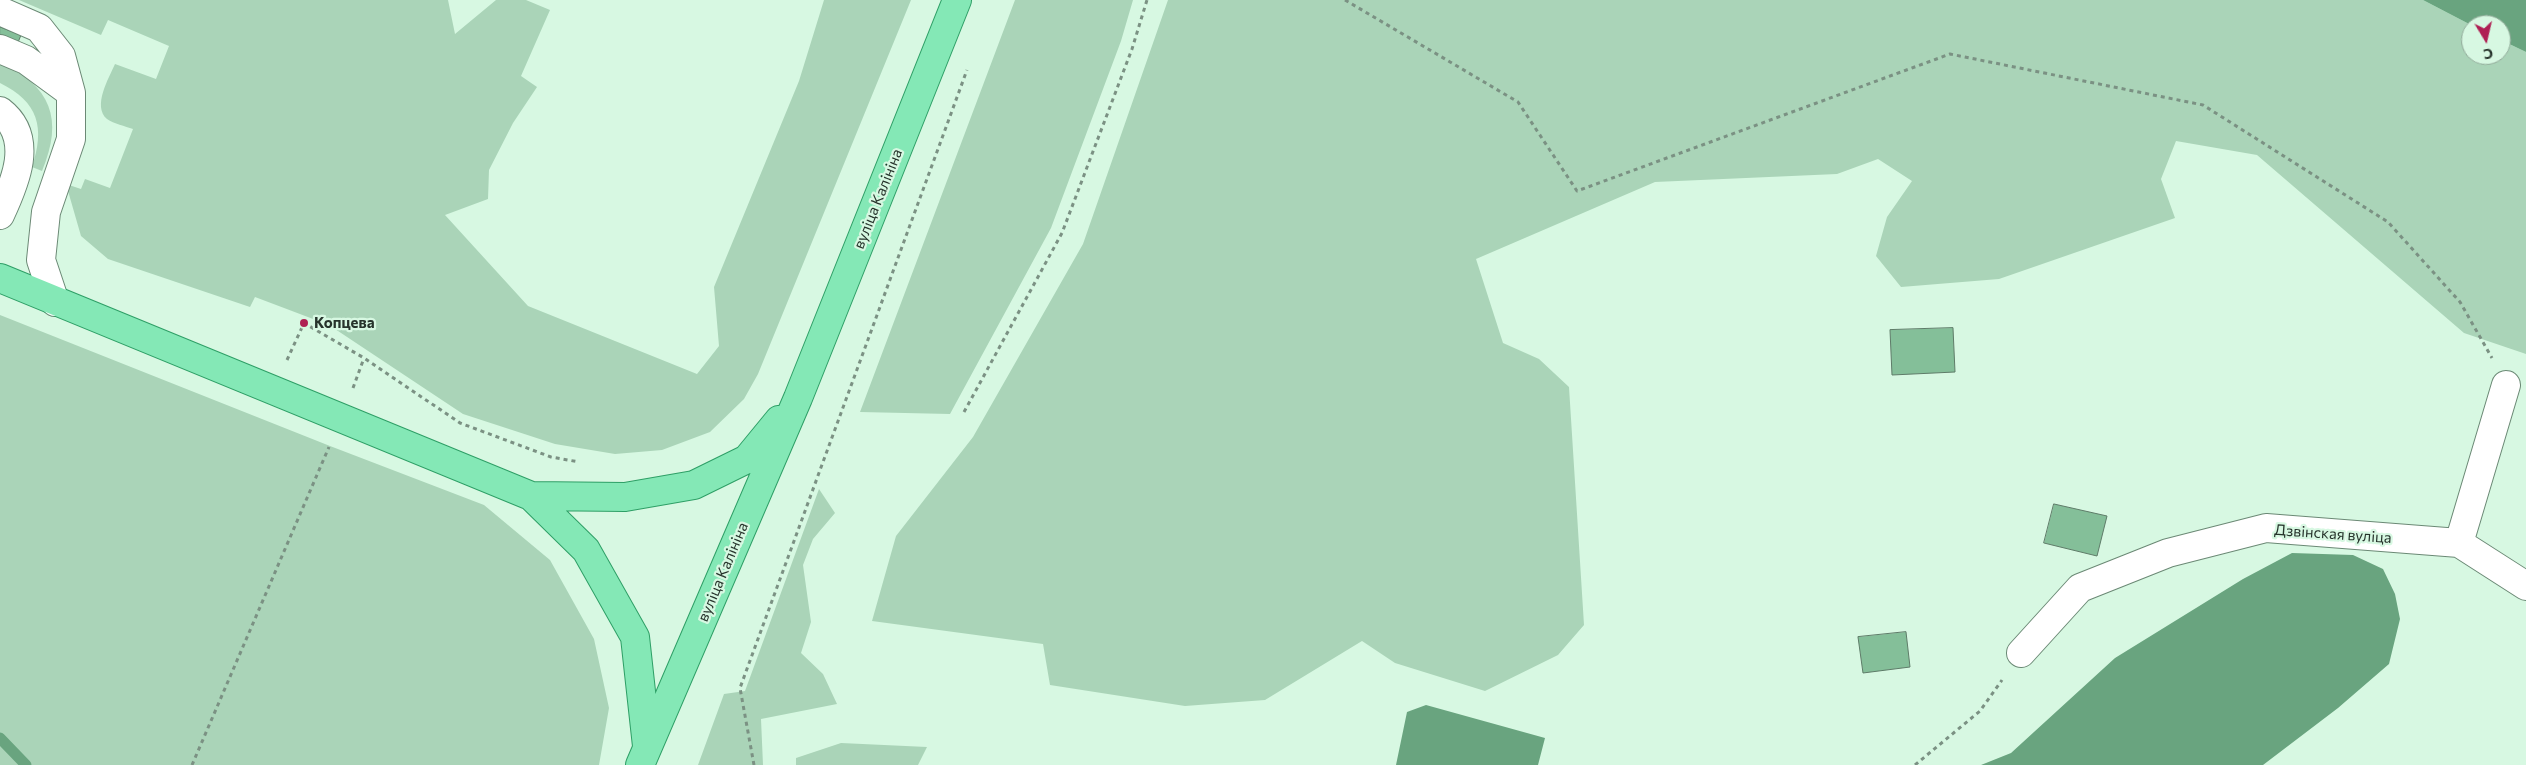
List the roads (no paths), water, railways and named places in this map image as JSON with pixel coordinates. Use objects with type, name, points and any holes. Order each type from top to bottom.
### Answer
[{"type":"main road","name":"вуліца Калініна","points":[[644,755],[798,398],[957,0]]},
{"type":"main road","points":[[0,278],[531,496],[586,550],[635,637],[644,755]]},
{"type":"main road","name":"вуліца Калініна","points":[[531,496],[624,497],[694,485],[746,459],[798,398]]},
{"type":"street","points":[[0,11],[39,28],[61,56],[71,93],[72,139],[46,212],[41,260],[56,302]]},
{"type":"street","points":[[0,50],[26,60],[71,93]]},
{"type":"street","points":[[0,111],[16,132],[21,152],[16,176],[0,215]]},
{"type":"street","points":[[2459,543],[2506,385]]},
{"type":"street","name":"Дзвінская вуліца","points":[[2021,653],[2080,588],[2168,553],[2266,528],[2459,543],[2526,586]]},
{"type":"waterway","points":[[0,738],[26,765]]},
{"type":"place","name":"Копцева","points":[[304,323]]}]
